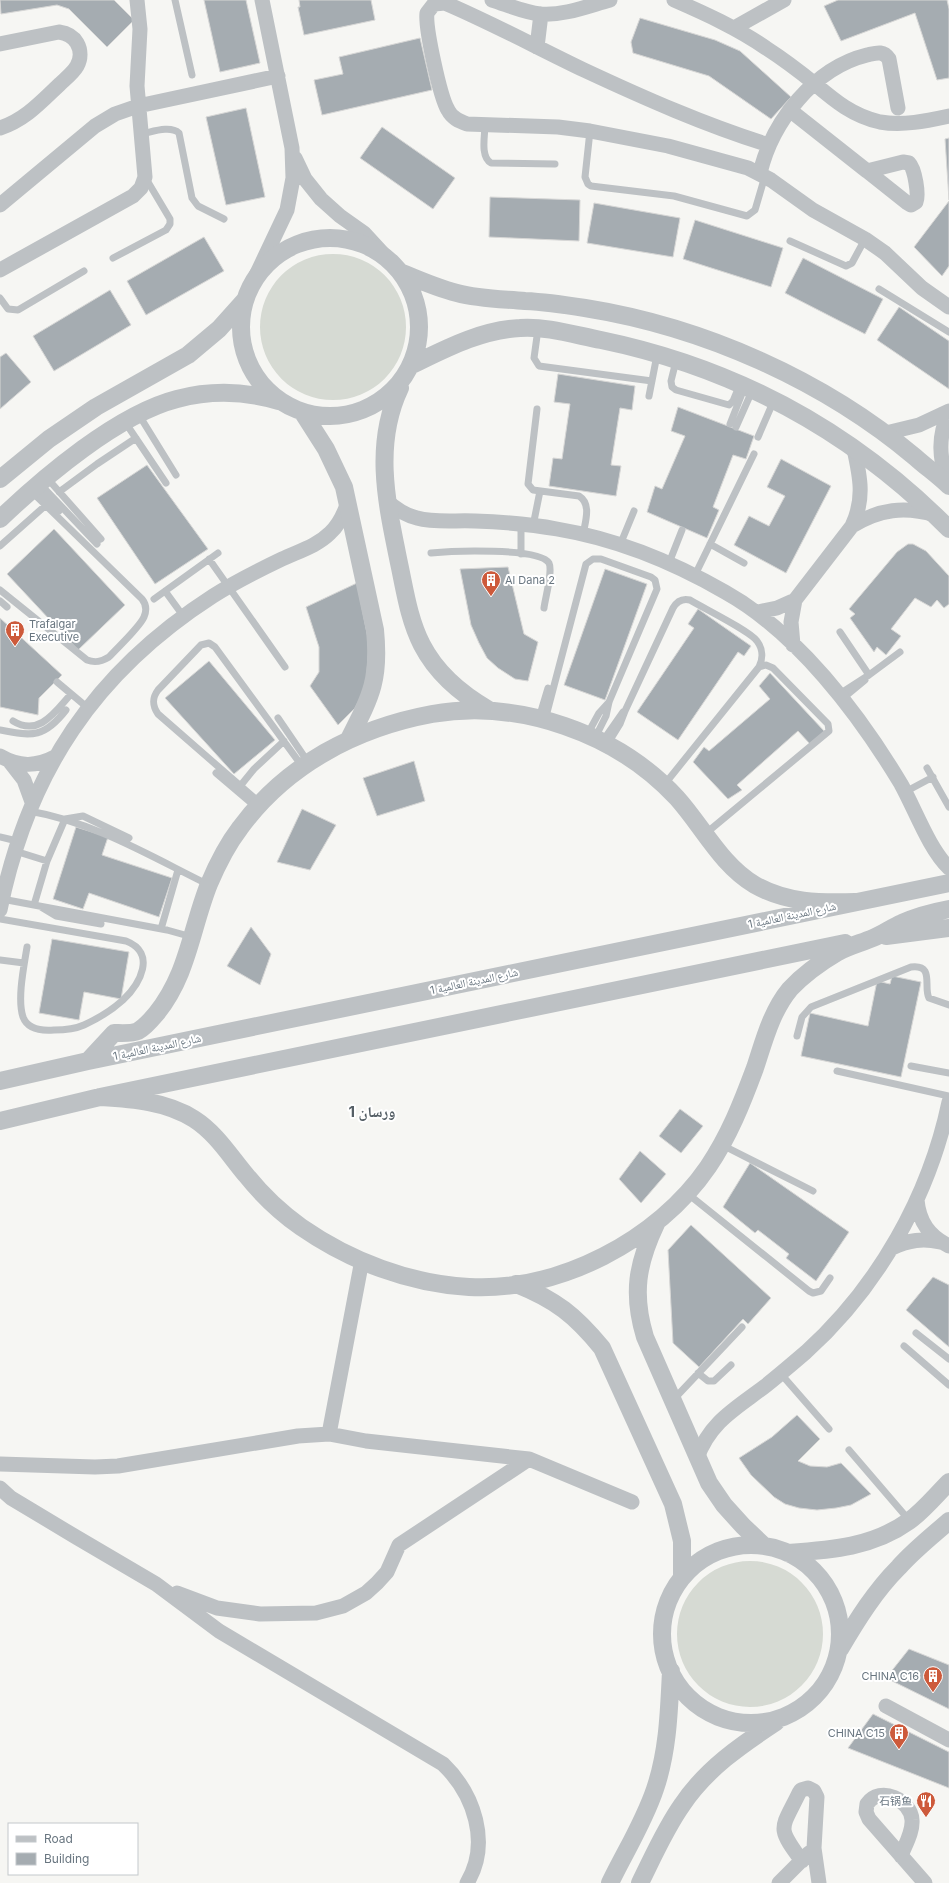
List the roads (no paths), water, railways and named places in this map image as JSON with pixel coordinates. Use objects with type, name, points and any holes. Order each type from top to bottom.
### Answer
[{"type":"street","points":[[0,270],[133,196],[141,188],[145,177],[138,106],[137,66],[140,29],[139,0]]},
{"type":"street","points":[[262,0],[292,148],[293,178],[287,210],[248,293],[241,328],[246,356],[259,381],[280,401]]},
{"type":"street","points":[[492,0],[521,10],[541,14],[565,12],[610,0]]},
{"type":"street","points":[[674,0],[734,28],[790,65],[843,106],[861,116],[880,122],[907,124],[949,116]]},
{"type":"street","points":[[734,28],[784,0]]},
{"type":"street","points":[[769,145],[731,133],[681,114],[445,3],[439,2],[430,8],[426,18],[429,39],[447,109],[451,115],[461,122],[467,124],[486,125],[558,127],[590,131],[695,153],[735,164],[763,175],[813,210],[865,239],[885,253],[922,288],[949,307]]},
{"type":"street","points":[[537,47],[541,14]]},
{"type":"street","points":[[0,44],[59,32],[65,33],[74,40],[80,50],[80,61],[74,71],[30,112],[12,123],[0,128]]},
{"type":"street","points":[[763,175],[769,145],[775,133],[791,111],[815,84],[833,70],[857,58],[880,52],[884,53],[889,59],[898,108]]},
{"type":"street","points":[[0,205],[95,126],[115,114],[138,106],[278,76]]},
{"type":"street","points":[[791,111],[867,171]]},
{"type":"street","points":[[292,148],[305,180],[321,199],[340,216],[364,233],[400,272],[411,288],[417,307],[420,326],[418,346],[390,412],[386,429],[383,465],[386,500],[407,602],[413,624],[422,646],[450,683],[468,698],[489,710]]},
{"type":"street","points":[[0,479],[49,439],[96,407],[188,355],[219,329],[248,293],[270,261],[290,248],[312,240],[328,238],[352,241],[374,249],[387,258]]},
{"type":"street","points":[[400,272],[438,288],[457,293],[496,299],[586,308],[673,328],[739,353],[808,385],[886,433],[948,485]]},
{"type":"street","points":[[0,519],[38,485],[92,443],[132,418],[176,399],[211,393],[248,394],[280,401],[303,413],[332,417],[349,415],[365,410],[380,402],[393,392],[408,372],[475,336],[497,330],[521,328],[538,329],[604,341],[665,357],[746,386],[776,401],[854,449],[898,480],[949,529]]},
{"type":"street","points":[[886,433],[919,425],[949,412]]},
{"type":"street","points":[[948,485],[940,458],[940,448],[942,429],[949,412]]},
{"type":"street","points":[[303,413],[315,430],[336,468],[348,502],[367,586],[377,654],[376,677],[369,700],[350,739]]},
{"type":"street","points":[[793,645],[791,622],[795,600],[852,526],[858,514],[861,493],[854,449]]},
{"type":"street","points":[[386,500],[401,512],[417,518],[527,525],[583,535],[620,545],[669,563],[695,575],[727,592],[758,612],[793,645],[840,697],[872,739],[905,792],[936,852],[949,868]]},
{"type":"street","points":[[1,904],[15,846],[30,807],[55,757],[88,708],[123,667],[143,648],[184,617],[228,587],[255,572],[321,541],[338,524],[348,502]]},
{"type":"street","points":[[852,526],[874,514],[886,511],[911,509],[935,515]]},
{"type":"street","points":[[758,612],[777,608],[795,600]]},
{"type":"street","points":[[88,1061],[114,1033],[137,1032],[152,1019],[165,1004],[183,969],[209,885],[230,844],[258,805],[279,784],[305,764],[330,748],[384,726],[409,719],[435,714],[489,710],[542,719],[598,740],[632,760],[663,785],[677,798],[722,856],[737,871],[754,884],[773,894],[793,900],[814,903],[855,902]]},
{"type":"street","points":[[5,759],[33,765],[55,757]]},
{"type":"street","points":[[5,759],[24,780],[30,807]]},
{"type":"street","name":"شارع المدينة العالمية 1","points":[[0,1081],[88,1061],[949,883]]},
{"type":"street","points":[[100,1097],[150,1102],[178,1110],[196,1120],[218,1141],[248,1178],[280,1210],[321,1240],[362,1260],[408,1277],[436,1284],[472,1288],[516,1284],[566,1272],[590,1262],[636,1238],[657,1223],[687,1194],[704,1173],[721,1144],[743,1102],[770,1024],[790,990],[812,970],[838,952],[875,937],[904,921],[949,909]]},
{"type":"street","points":[[0,1121],[100,1097],[875,937],[949,928]]},
{"type":"street","points":[[697,1458],[701,1446],[715,1425],[781,1374],[807,1351],[841,1315],[892,1248],[917,1200],[941,1132],[949,1102]]},
{"type":"street","points":[[917,1200],[917,1210],[923,1224],[932,1236],[945,1244]]},
{"type":"street","points":[[657,1223],[643,1254],[639,1271],[637,1304],[645,1337],[709,1483],[724,1505],[742,1526],[763,1545]]},
{"type":"street","points":[[892,1248],[911,1241],[921,1240],[945,1244]]},
{"type":"street","points":[[329,1434],[362,1260]]},
{"type":"street","points":[[516,1284],[541,1295],[565,1309],[585,1327],[602,1348],[673,1504],[682,1541],[682,1578]]},
{"type":"street","points":[[0,1464],[96,1467],[118,1466],[298,1436],[329,1434],[366,1440],[529,1459],[632,1502]]},
{"type":"street","points":[[156,1584],[217,1608],[239,1612],[282,1615],[316,1613],[343,1606],[366,1593],[387,1572],[398,1545],[529,1459]]},
{"type":"street","points":[[788,1553],[854,1546],[883,1536],[909,1520],[949,1482]]},
{"type":"street","points":[[0,1488],[11,1498],[56,1526],[156,1584],[220,1631],[432,1756],[453,1773],[468,1796],[477,1823],[477,1851],[474,1864],[466,1883]]},
{"type":"street","points":[[838,1652],[867,1605],[884,1583],[900,1566],[949,1521]]},
{"type":"street","points":[[640,1883],[670,1824],[694,1790],[711,1771],[734,1750],[781,1718],[797,1710],[811,1700],[829,1678],[838,1652],[840,1635],[839,1618],[834,1601],[816,1572],[803,1561],[788,1553],[763,1545],[737,1546],[724,1549],[700,1560],[682,1578],[668,1603],[664,1616],[663,1644],[671,1671],[680,1686],[690,1698],[717,1716],[733,1721],[749,1723],[766,1722],[781,1718]]},
{"type":"street","points":[[610,1883],[648,1806],[660,1771],[667,1735],[671,1671]]},
{"type":"street","points":[[886,1706],[949,1740]]},
{"type":"street","points":[[802,1860],[785,1838],[783,1828],[799,1793],[804,1788],[814,1791],[817,1797],[814,1848],[819,1883]]},
{"type":"street","points":[[779,1883],[814,1848]]},
{"type":"street","points":[[901,1856],[925,1883]]},
{"type":"lane","points":[[175,0],[192,75]]},
{"type":"lane","points":[[486,125],[485,155],[488,161],[494,163],[555,164]]},
{"type":"lane","points":[[141,134],[170,129],[176,130],[179,133],[192,198],[198,206],[224,219]]},
{"type":"lane","points":[[590,131],[584,177],[591,186],[674,196],[747,216],[755,210],[763,175]]},
{"type":"lane","points":[[113,258],[166,230],[170,224],[170,218],[145,177]]},
{"type":"lane","points":[[790,241],[846,266],[852,263],[865,239]]},
{"type":"lane","points":[[0,298],[8,309],[18,310],[84,271]]},
{"type":"lane","points":[[879,289],[949,332]]},
{"type":"lane","points":[[538,329],[534,358],[539,366],[652,381]]},
{"type":"lane","points":[[665,357],[651,396],[652,381],[665,357]]},
{"type":"lane","points":[[665,357],[671,384],[676,390],[729,405],[746,386]]},
{"type":"lane","points":[[733,426],[746,386]]},
{"type":"lane","points":[[760,437],[776,401]]},
{"type":"lane","points":[[537,408],[528,482],[530,488],[540,491],[579,496],[582,498],[587,507],[583,535]]},
{"type":"lane","points":[[132,418],[136,438],[166,483]]},
{"type":"lane","points":[[132,418],[176,475]]},
{"type":"lane","points":[[59,492],[136,438]]},
{"type":"lane","points":[[695,575],[754,454]]},
{"type":"lane","points":[[38,485],[59,492],[97,543],[38,485]]},
{"type":"lane","points":[[0,590],[87,660],[92,662],[104,660],[109,657],[144,617],[146,607],[142,599],[46,505],[38,485]]},
{"type":"lane","points":[[521,554],[527,525],[540,491]]},
{"type":"lane","points":[[0,546],[46,505]]},
{"type":"lane","points":[[620,545],[634,511]]},
{"type":"lane","points":[[669,563],[682,530]]},
{"type":"lane","points":[[710,544],[744,563]]},
{"type":"lane","points":[[431,552],[476,550],[521,554],[542,558],[549,563],[550,572],[544,608]]},
{"type":"lane","points":[[154,599],[218,553]]},
{"type":"lane","points":[[542,719],[585,567],[589,561],[597,558],[653,578],[657,586],[609,702],[598,740]]},
{"type":"lane","points":[[209,560],[285,668]]},
{"type":"lane","points":[[165,591],[184,617]]},
{"type":"lane","points":[[598,740],[620,724],[625,710],[673,608],[682,599],[690,600],[753,637],[757,641],[762,651],[761,662],[758,667],[663,785]]},
{"type":"lane","points":[[0,601],[7,607]]},
{"type":"lane","points":[[840,632],[869,675]]},
{"type":"lane","points":[[258,805],[241,785],[158,714],[154,706],[154,697],[158,690],[201,645],[208,643],[215,647],[284,741],[305,764]]},
{"type":"lane","points":[[840,697],[900,652]]},
{"type":"lane","points":[[705,834],[829,731],[828,724],[772,668],[766,665],[758,667]]},
{"type":"lane","points":[[57,682],[88,708]]},
{"type":"lane","points":[[542,719],[550,682]]},
{"type":"lane","points":[[13,721],[30,727],[41,724],[50,717],[71,694]]},
{"type":"lane","points":[[0,730],[26,735],[43,732],[56,722],[66,710]]},
{"type":"lane","points":[[278,718],[305,764]]},
{"type":"lane","points":[[241,785],[254,769],[284,741]]},
{"type":"lane","points":[[927,768],[949,808]]},
{"type":"lane","points":[[216,773],[258,805]]},
{"type":"lane","points":[[905,792],[933,777]]},
{"type":"lane","points":[[30,807],[100,831],[209,885]]},
{"type":"lane","points":[[65,819],[83,816],[129,838]]},
{"type":"lane","points":[[34,905],[47,861],[65,819]]},
{"type":"lane","points":[[0,837],[47,861]]},
{"type":"lane","points":[[161,930],[178,870]]},
{"type":"lane","points":[[1,904],[41,906],[192,937]]},
{"type":"lane","points":[[41,906],[46,911],[56,916],[101,924]]},
{"type":"lane","points":[[0,918],[126,941],[136,946],[142,954],[144,960],[136,984],[122,1001],[84,1025],[71,1029],[49,1031],[32,1028],[23,1017],[22,996],[24,963],[27,947]]},
{"type":"lane","points":[[0,960],[24,963]]},
{"type":"lane","points":[[797,1036],[802,1017],[811,1007],[911,967],[919,967],[926,973],[928,978],[927,993],[929,998],[949,1005]]},
{"type":"lane","points":[[911,1066],[949,1073]]},
{"type":"lane","points":[[837,1071],[949,1096]]},
{"type":"lane","points":[[721,1144],[813,1191]]},
{"type":"lane","points":[[687,1194],[809,1291],[813,1293],[821,1291],[830,1278]]},
{"type":"lane","points":[[672,1400],[742,1327]]},
{"type":"lane","points":[[916,1333],[949,1358]]},
{"type":"lane","points":[[904,1346],[949,1385]]},
{"type":"lane","points":[[698,1373],[708,1380],[714,1381],[731,1365]]},
{"type":"lane","points":[[781,1374],[829,1428]]},
{"type":"lane","points":[[849,1450],[909,1520]]},
{"type":"place","name":"Al Dana 2","points":[[491,597]]},
{"type":"place","name":"Trafalgar Executive","points":[[15,647]]},
{"type":"place","name":"CHINA C16","points":[[933,1693]]},
{"type":"place","name":"CHINA C15","points":[[899,1750]]},
{"type":"place","name":"石锅鱼","points":[[926,1818]]},
{"type":"district","name":"ورسان 1","points":[[372,1111]]}]
